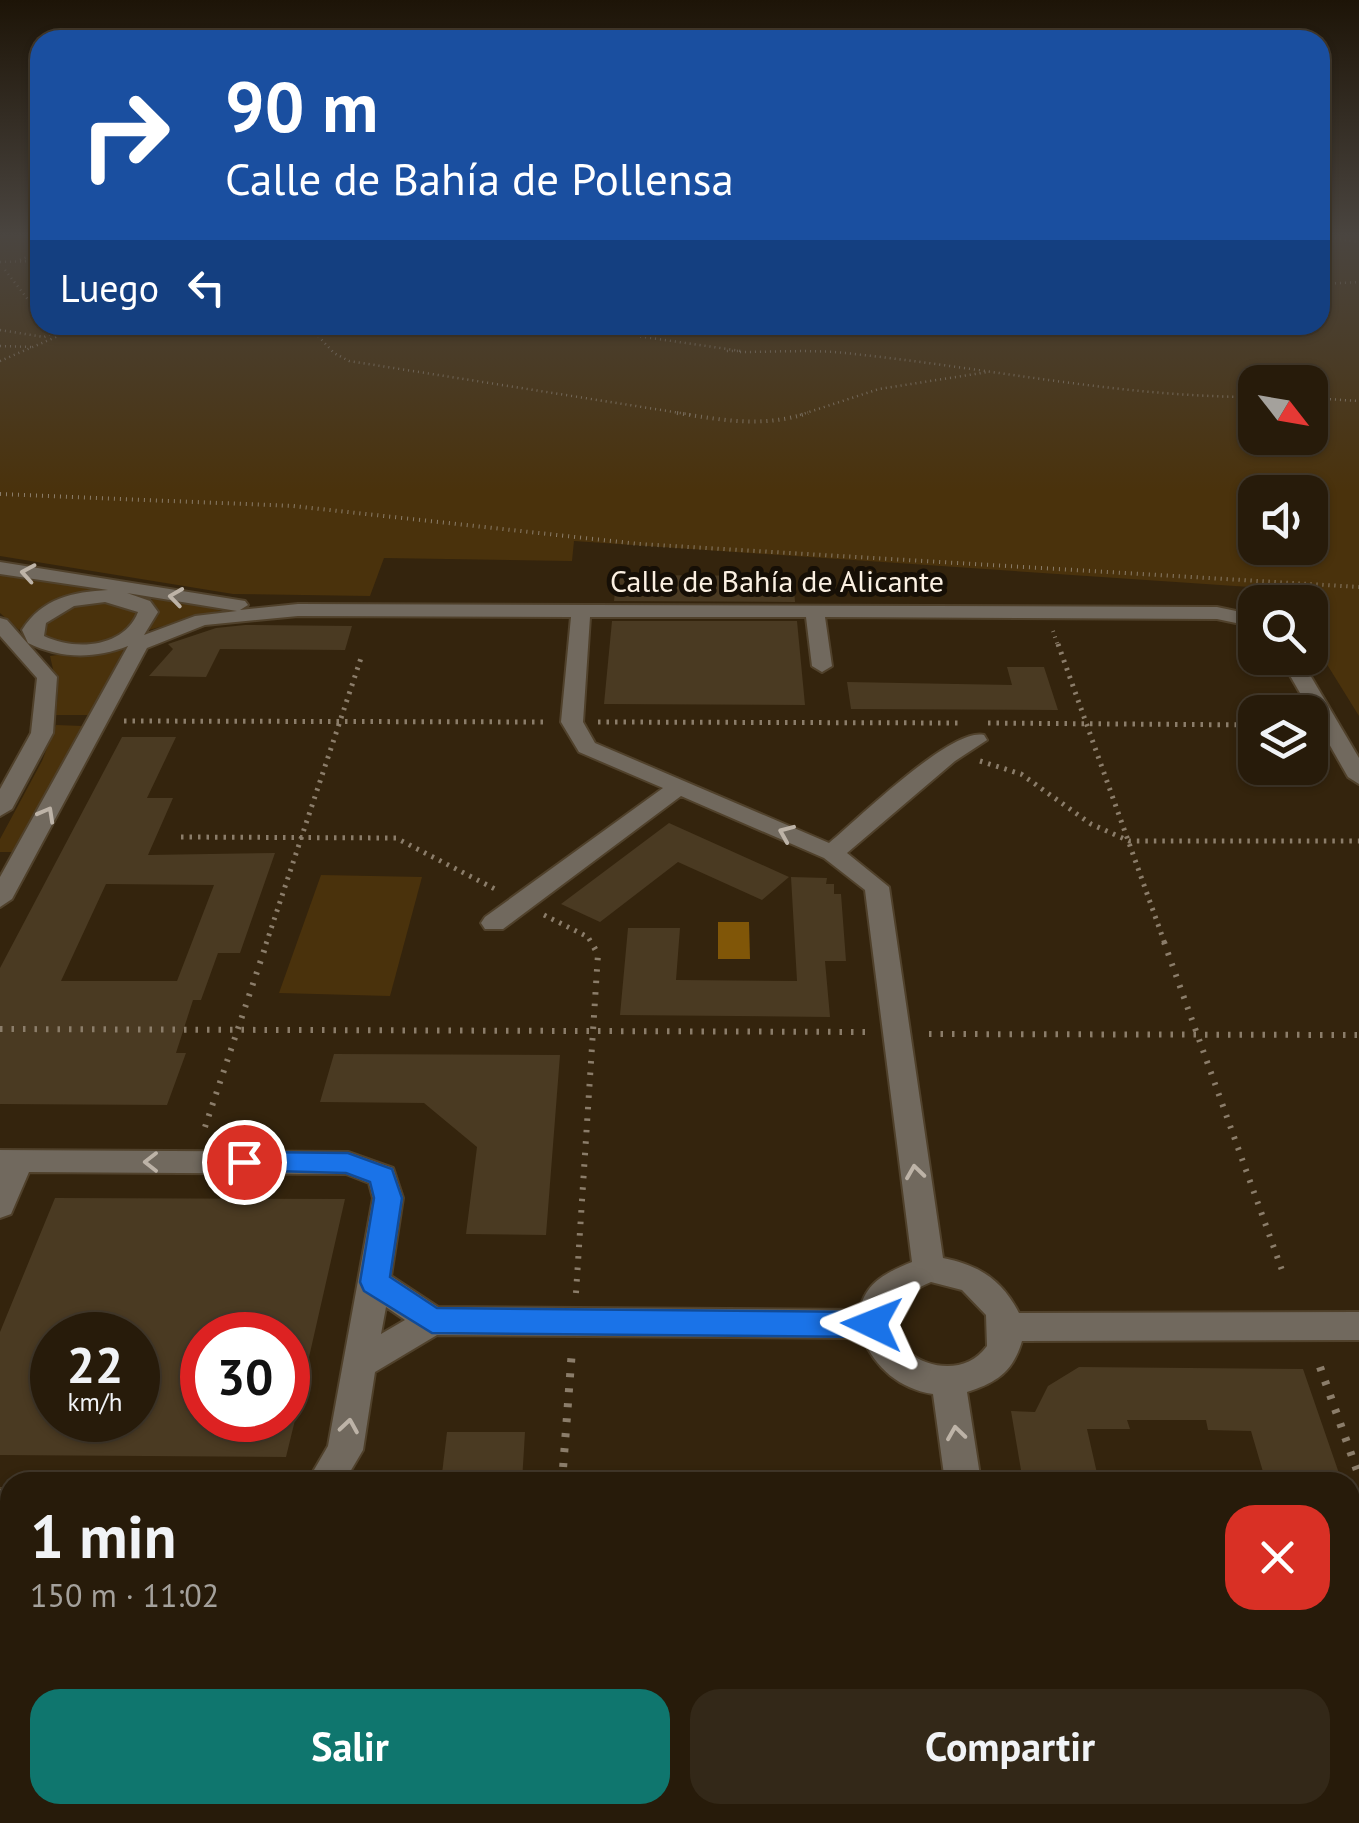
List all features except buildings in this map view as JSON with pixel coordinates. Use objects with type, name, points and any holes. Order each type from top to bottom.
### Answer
[{"type":"street","points":[[0,568],[120,593],[148,612],[0,900]]},
{"type":"street","points":[[26,641],[46,612],[78,599],[120,593]]},
{"type":"street","name":"Calle de Bahía de Alicante","points":[[120,593],[298,610],[1217,613],[1238,617]]},
{"type":"street","name":"Calle de Bahía de Alicante","points":[[26,641],[73,650],[132,641],[202,620],[298,610]]},
{"type":"street","points":[[581,611],[572,722],[587,747],[832,853],[878,887],[929,1269]]},
{"type":"street","points":[[814,612],[822,666]]},
{"type":"street","points":[[0,624],[26,641],[46,677],[42,733],[0,809]]},
{"type":"street","points":[[1300,675],[1359,776]]},
{"type":"street","points":[[832,853],[947,756],[972,750]]},
{"type":"street","points":[[494,923],[678,788]]},
{"type":"street","points":[[0,1206],[10,1161],[348,1163],[370,1168],[382,1176],[388,1198],[375,1282],[345,1450],[331,1472]]},
{"type":"street","points":[[929,1269],[972,1280],[988,1292],[1009,1327],[1007,1344],[996,1362],[978,1376],[948,1383],[910,1372],[892,1359],[872,1324],[882,1292],[895,1280],[929,1269]]},
{"type":"street","points":[[375,1282],[432,1321]]},
{"type":"street","points":[[360,1364],[432,1321],[872,1324]]},
{"type":"street","points":[[1009,1327],[1359,1326]]},
{"type":"street","points":[[948,1383],[961,1472]]},
{"type":"path","points":[[0,330],[30,335]]},
{"type":"path","points":[[0,361],[64,335]]},
{"type":"path","points":[[317,335],[334,353],[349,361],[567,392],[728,423],[782,421],[879,389],[988,372]]},
{"type":"path","points":[[602,335],[726,351],[850,353],[1168,394],[1238,396]]},
{"type":"path","points":[[0,346],[37,348]]},
{"type":"path","points":[[1328,399],[1359,401]]},
{"type":"path","points":[[0,494],[293,506],[639,544],[1359,587]]},
{"type":"path","points":[[1051,624],[1283,1273]]},
{"type":"path","points":[[205,1127],[361,658]]},
{"type":"path","points":[[116,721],[556,722]]},
{"type":"path","points":[[585,722],[1238,725]]},
{"type":"path","points":[[972,750],[1062,800],[1111,837],[1129,841],[1359,841]]},
{"type":"path","points":[[181,838],[396,838],[494,889]]},
{"type":"path","points":[[537,911],[588,937],[596,946],[576,1301]]},
{"type":"path","points":[[0,1029],[874,1032]]},
{"type":"path","points":[[929,1034],[1359,1035]]},
{"type":"path","points":[[563,1472],[572,1350]]},
{"type":"path","points":[[1320,1368],[1358,1472]]},
{"type":"shaded area","points":[[0,320],[30,320],[30,335],[1330,335],[1330,320],[1359,320],[1359,716],[1328,666],[1328,585],[1238,586],[574,541],[572,561],[384,558],[370,596],[233,594],[0,556]]},
{"type":"shaded area","points":[[0,571],[104,592],[19,630],[0,613]]},
{"type":"shaded area","points":[[98,599],[138,610],[135,627],[89,644],[42,637],[40,626],[60,609]]},
{"type":"shaded area","points":[[153,599],[226,609],[149,630],[148,602]]},
{"type":"shaded area","points":[[121,646],[124,649],[89,715],[56,715],[58,691],[50,656]]},
{"type":"shaded area","points":[[56,725],[82,726],[13,852],[0,852],[0,839],[42,761]]},
{"type":"shaded area","points":[[321,875],[422,877],[390,996],[279,993]]},
{"type":"shaded area","points":[[718,922],[749,922],[750,959],[718,959]]},
{"type":"route","points":[[244,1162],[348,1163],[370,1168],[382,1176],[388,1198],[375,1282],[432,1321],[872,1324]]}]
